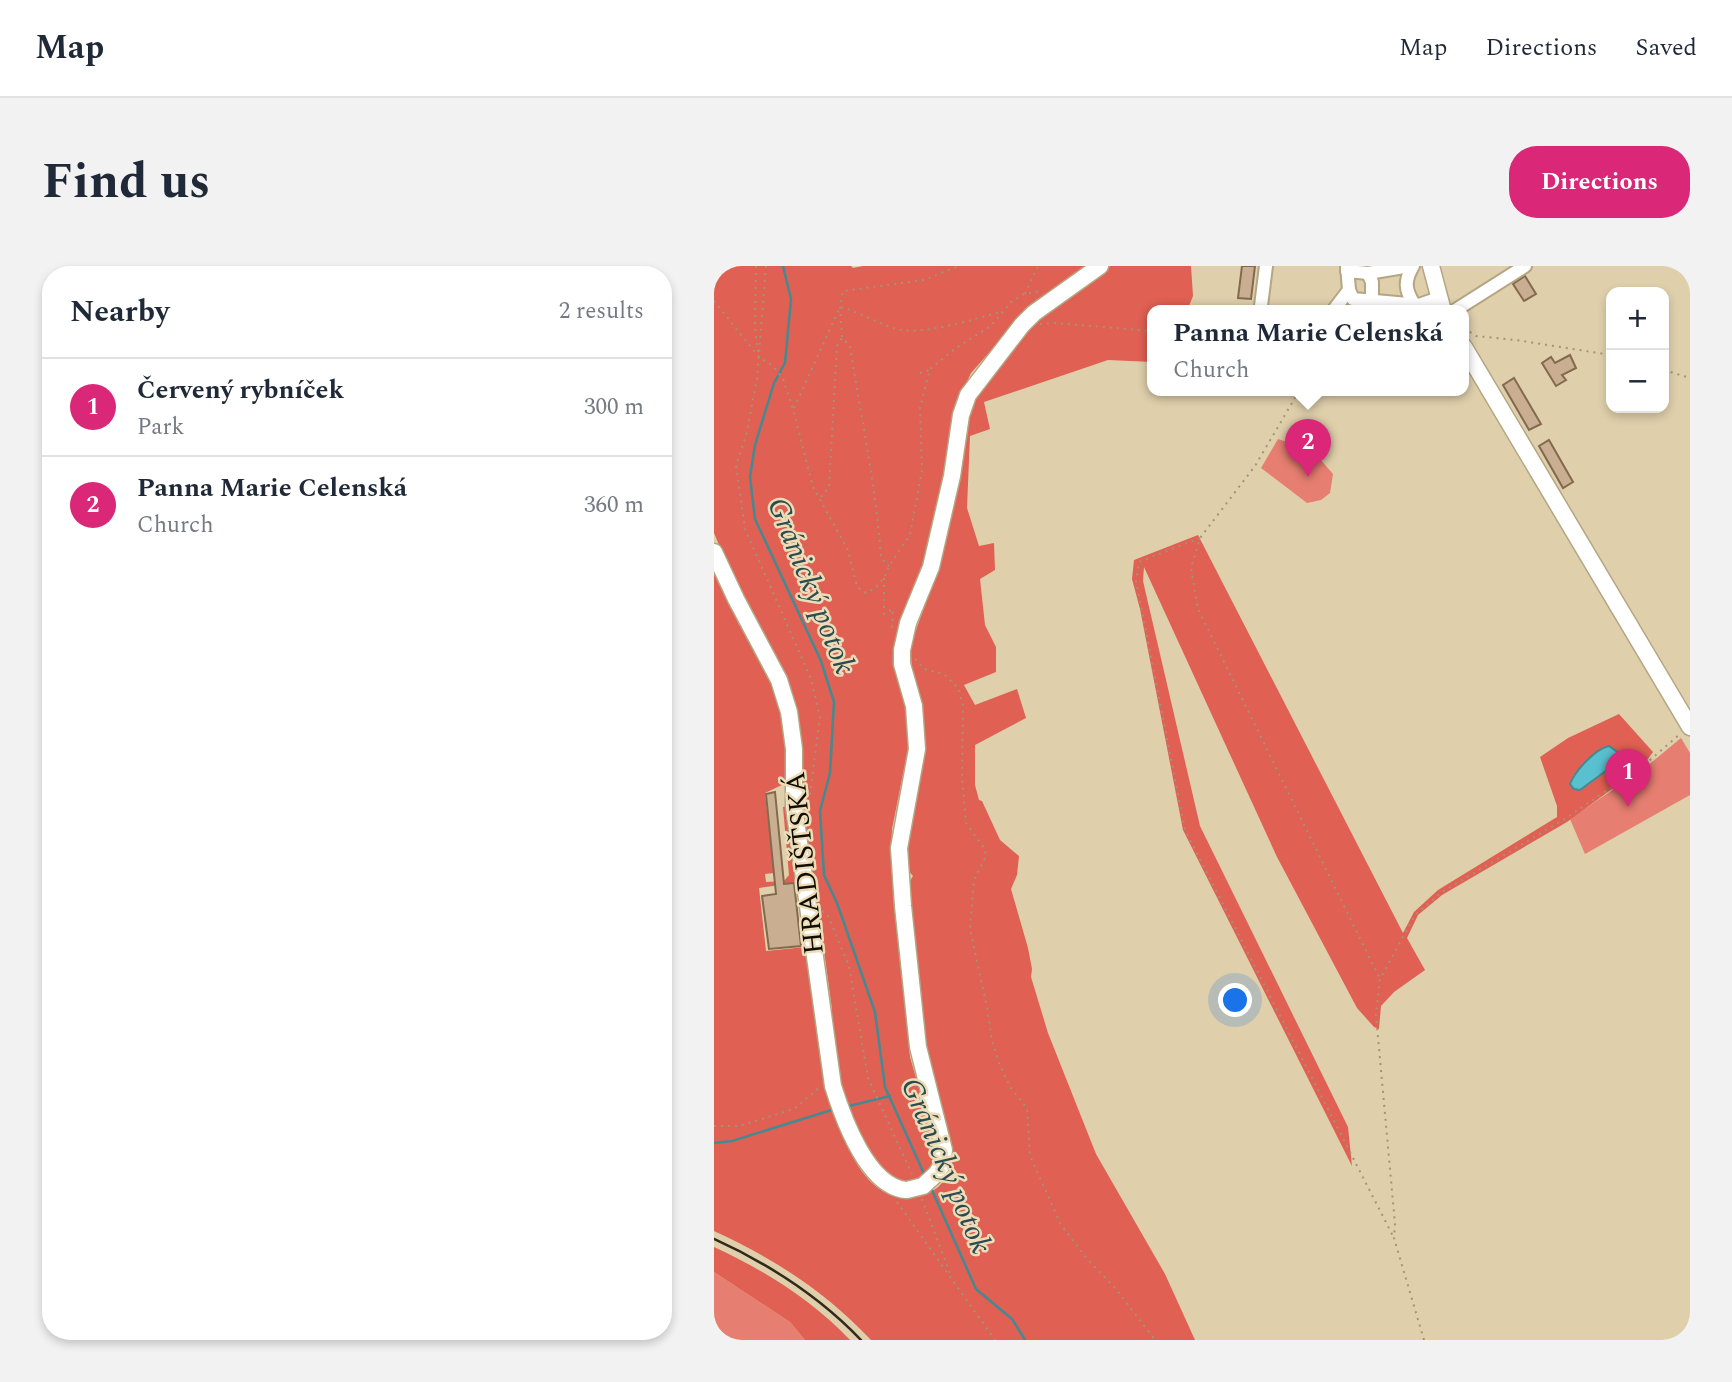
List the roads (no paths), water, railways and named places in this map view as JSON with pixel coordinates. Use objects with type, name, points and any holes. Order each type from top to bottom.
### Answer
[{"type":"street","name":"HRADIŠŤSKÁ","points":[[714,552],[779,680],[789,712],[794,749],[794,806],[831,1078],[849,1127],[880,1179],[893,1187],[909,1190],[923,1186],[936,1174],[944,1157],[943,1142],[918,1047],[899,848],[917,749],[914,706],[902,664],[905,634],[933,556],[952,476],[963,405],[1022,325],[1100,266]]},
{"type":"street","points":[[1261,305],[1266,266]]},
{"type":"street","points":[[1411,266],[1368,273],[1347,268],[1349,290],[1353,299],[1441,304],[1431,266]]},
{"type":"street","points":[[1411,266],[1406,291],[1414,304]]},
{"type":"street","points":[[1463,305],[1525,266]]},
{"type":"street","points":[[1368,273],[1372,282],[1372,300]]},
{"type":"street","points":[[1338,305],[1349,290]]},
{"type":"street","points":[[1469,355],[1690,727]]},
{"type":"water","points":[[1609,746],[1620,754],[1622,759],[1580,790],[1574,789],[1570,784],[1581,767],[1598,751]]},
{"type":"waterway","name":"Gránický potok","points":[[783,266],[791,299],[785,363],[774,383],[755,445],[750,477],[755,519],[821,661],[834,702],[830,773],[820,811],[824,875],[837,903],[875,1012],[885,1087],[925,1176]]},
{"type":"waterway","points":[[845,1107],[890,1096]]},
{"type":"waterway","points":[[714,1143],[732,1141],[835,1109]]},
{"type":"waterway","name":"Gránický potok","points":[[931,1188],[976,1289],[1012,1319],[1025,1340]]},
{"type":"railway","points":[[714,1239],[754,1259],[811,1295],[861,1340]]},
{"type":"place","name":"Panna Marie Celenská","points":[[1308,477]]},
{"type":"place","name":"Červený rybníček","points":[[1628,807]]}]
